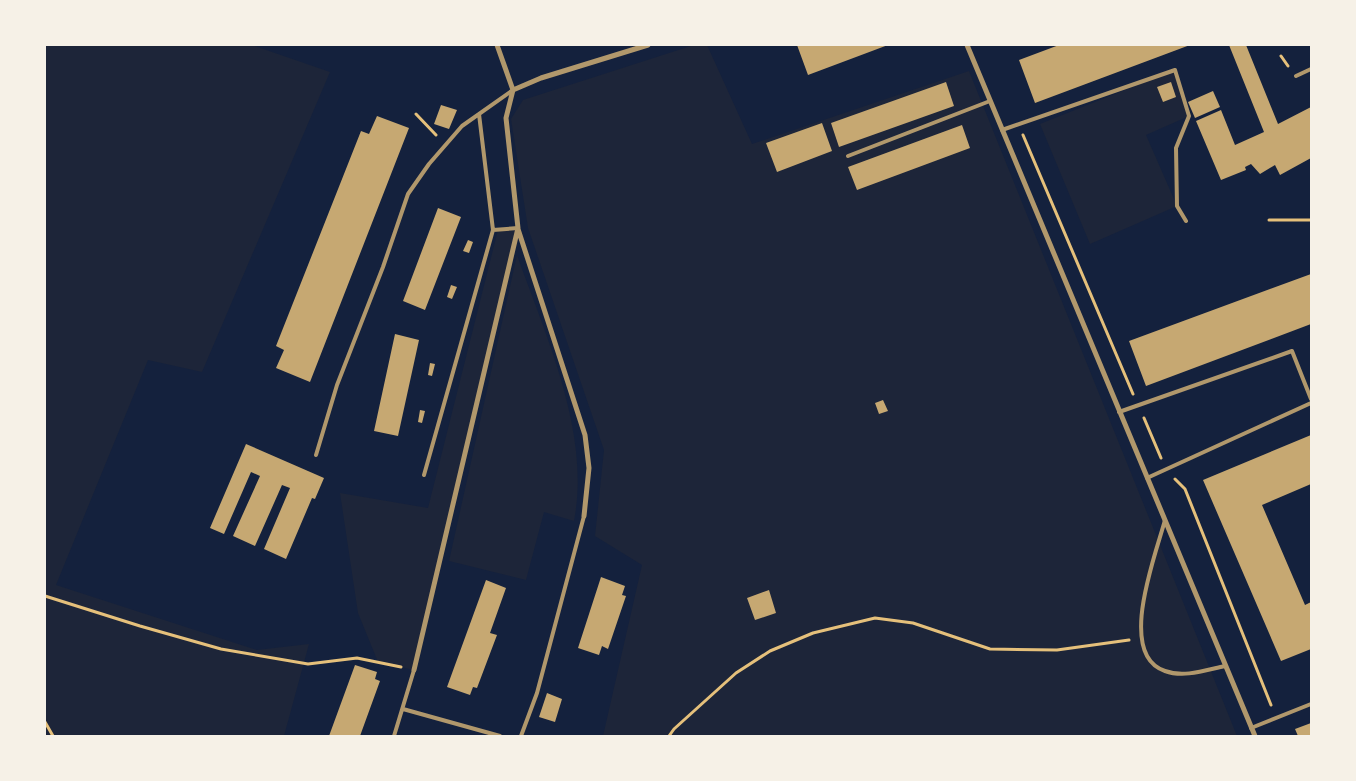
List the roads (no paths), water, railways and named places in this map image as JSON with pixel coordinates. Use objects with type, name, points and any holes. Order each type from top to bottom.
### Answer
[{"type":"street","points":[[497,45],[513,90],[506,118],[518,228],[585,434],[589,468],[584,516]]},
{"type":"street","points":[[513,90],[541,78],[648,45]]},
{"type":"street","points":[[967,45],[1254,736]]},
{"type":"street","points":[[414,670],[518,228]]},
{"type":"lane","points":[[1296,76],[1311,69]]},
{"type":"lane","points":[[1002,130],[1175,70],[1189,116],[1176,148],[1177,206],[1186,221]]},
{"type":"lane","points":[[316,455],[337,385],[383,267],[408,194],[462,126],[513,90]]},
{"type":"lane","points":[[848,156],[990,101]]},
{"type":"lane","points":[[424,475],[493,230],[479,114]]},
{"type":"lane","points":[[493,230],[518,228]]},
{"type":"lane","points":[[1120,412],[1292,351],[1311,401],[1147,478]]},
{"type":"lane","points":[[521,736],[536,693],[584,516]]},
{"type":"lane","points":[[1165,520],[1141,611],[1140,639],[1149,660],[1164,671],[1186,674],[1225,666]]},
{"type":"lane","points":[[394,736],[414,670]]},
{"type":"lane","points":[[1251,728],[1311,704]]},
{"type":"lane","points":[[403,709],[500,736]]}]
